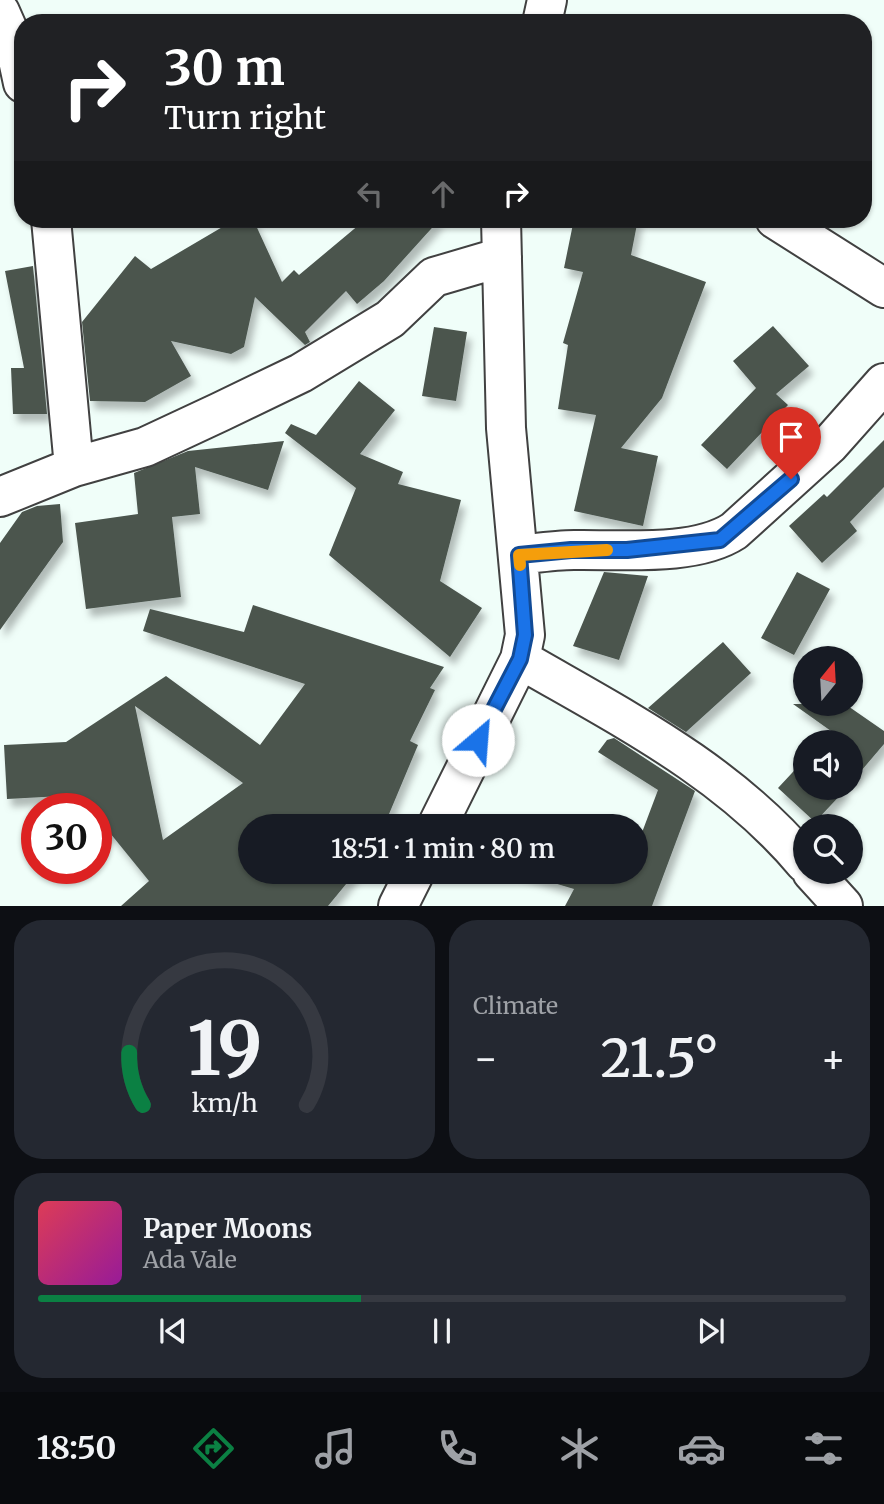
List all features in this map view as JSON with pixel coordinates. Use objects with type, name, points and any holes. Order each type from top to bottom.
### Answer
[{"type":"street","points":[[0,12],[14,44]]},
{"type":"street","points":[[52,228],[74,467]]},
{"type":"street","points":[[443,814],[520,659],[525,635],[506,429],[501,228]]},
{"type":"street","points":[[789,228],[884,288]]},
{"type":"street","points":[[0,497],[74,467],[145,447],[220,412],[301,373],[390,319],[434,277],[502,257]]},
{"type":"street","points":[[519,555],[571,550],[627,550],[720,540],[830,445],[884,383]]},
{"type":"street","points":[[520,659],[681,752],[732,790],[793,851]]},
{"type":"street","points":[[398,905],[409,884]]},
{"type":"street","points":[[823,884],[842,905]]},
{"type":"building","points":[[221,228],[257,228],[282,282],[294,270],[299,275],[355,228],[432,228],[384,281],[357,304],[346,291],[305,332],[310,342],[305,345],[255,297],[244,347],[231,354],[171,341],[191,376],[145,402],[90,401],[82,322],[135,256],[151,269]]},
{"type":"building","points":[[572,228],[636,228],[631,255],[706,282],[662,398],[621,448],[658,456],[643,526],[574,511],[596,415],[558,409],[568,345],[563,343],[583,272],[564,268]]},
{"type":"building","points":[[33,266],[47,414],[13,414],[11,368],[24,368],[5,271]]},
{"type":"building","points":[[773,326],[809,366],[776,394],[788,405],[727,469],[701,445],[756,388],[733,361]]},
{"type":"building","points":[[434,327],[467,332],[456,401],[422,396]]},
{"type":"building","points":[[359,381],[395,410],[360,454],[403,472],[398,484],[461,500],[440,581],[482,608],[450,657],[329,555],[356,488],[285,433],[291,424],[316,435]]},
{"type":"building","points":[[884,440],[884,487],[850,522],[857,531],[822,563],[789,526],[824,494],[827,497]]},
{"type":"building","points":[[284,441],[268,490],[195,467],[200,514],[172,517],[181,597],[86,609],[75,523],[138,514],[134,473],[188,451]]},
{"type":"building","points":[[60,504],[63,542],[0,630],[0,543],[22,512],[37,506]]},
{"type":"building","points":[[604,572],[648,576],[619,660],[573,646]]},
{"type":"building","points":[[797,572],[830,589],[799,646],[793,646],[793,654],[761,638]]},
{"type":"building","points":[[253,605],[444,667],[430,688],[435,690],[410,741],[418,745],[389,814],[238,814],[238,884],[346,884],[328,906],[121,906],[149,881],[112,835],[112,793],[21,793],[21,798],[7,799],[4,745],[66,742],[166,676],[260,745],[305,684],[143,631],[150,609],[244,632]],"holes":[[[135,706],[243,783],[163,840]]]},
{"type":"building","points":[[723,642],[751,673],[686,732],[648,708]]},
{"type":"building","points":[[810,716],[862,716],[884,731],[884,744],[863,769],[863,730],[830,730]]},
{"type":"building","points":[[614,738],[695,791],[652,906],[565,906],[574,889],[557,884],[648,884],[648,817],[658,790],[598,752],[607,740]]},
{"type":"building","points":[[793,772],[793,800],[836,800],[823,814],[806,814],[778,788]]},
{"type":"slow traffic","points":[[520,565],[519,555],[607,550]]},
{"type":"route","points":[[478,740],[520,659],[525,635],[519,555],[571,550],[627,550],[699,545],[720,540],[734,531],[791,479]]}]
